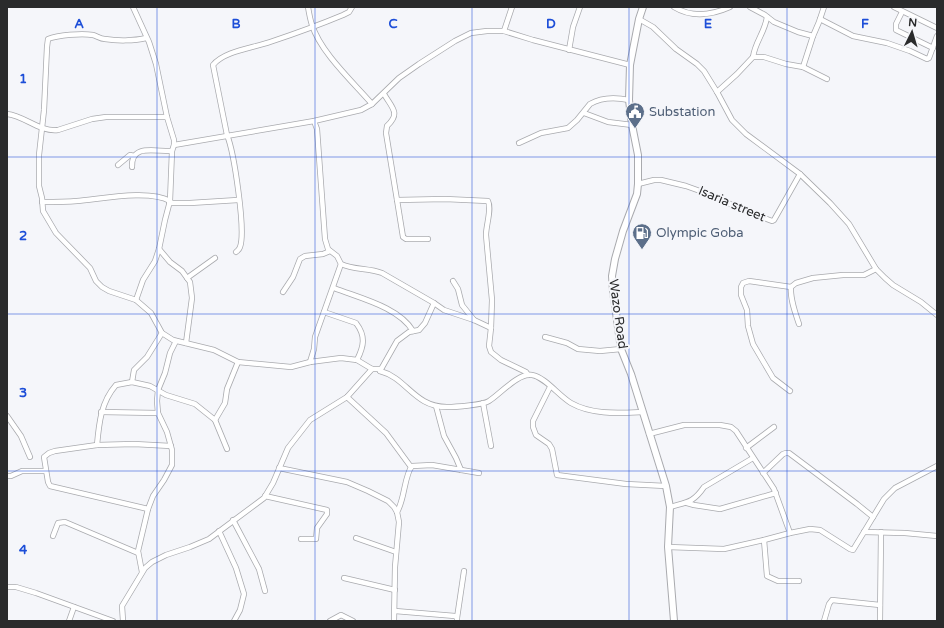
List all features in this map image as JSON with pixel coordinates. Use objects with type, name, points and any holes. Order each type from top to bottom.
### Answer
[{"type":"main road","name":"Wazo Road","points":[[643,7],[639,19],[630,65],[629,100],[638,154],[638,184],[615,259],[612,276],[621,349],[666,486],[670,507],[668,547],[674,621]]},
{"type":"street","points":[[134,7],[149,42],[156,64],[174,145],[172,151],[170,202],[159,249],[155,261],[143,280],[136,300]]},
{"type":"street","points":[[308,7],[312,26],[323,47],[330,57],[372,104]]},
{"type":"street","points":[[236,252],[240,249],[241,221],[231,145],[227,135],[212,64],[217,59],[270,42],[349,12],[352,7]]},
{"type":"street","points":[[504,31],[512,7]]},
{"type":"street","points":[[568,50],[573,27],[580,7]]},
{"type":"street","points":[[674,7],[684,12],[699,14],[714,13],[730,7]]},
{"type":"street","points":[[751,7],[774,22],[812,36]]},
{"type":"street","points":[[803,67],[812,36],[820,20],[824,7]]},
{"type":"street","points":[[894,7],[937,28]]},
{"type":"street","points":[[902,12],[896,24],[896,30],[933,48]]},
{"type":"street","points":[[753,57],[755,46],[764,30],[767,17]]},
{"type":"street","points":[[639,19],[653,27],[676,49],[697,64],[717,92],[732,120],[746,134],[800,174],[830,203],[849,224],[876,269],[893,285],[921,302],[937,315]]},
{"type":"street","points":[[820,20],[854,36],[887,43],[910,51],[924,59],[929,58],[937,36]]},
{"type":"street","points":[[174,145],[361,110],[372,104],[384,94],[399,78],[454,40],[471,33],[504,31],[568,50],[630,65]]},
{"type":"street","points":[[146,38],[110,40],[92,35],[58,35],[48,38],[39,155],[39,186],[43,211],[56,233],[90,268],[96,281],[109,291],[136,300],[151,313],[162,333],[176,341],[214,350],[238,362],[291,367],[310,362],[341,358],[358,360],[372,369],[380,369],[380,371],[389,373],[422,401],[436,406],[447,407],[488,402],[522,377],[528,375],[538,377],[570,403],[585,410],[620,413],[642,412]]},
{"type":"street","points":[[717,92],[753,57],[764,57],[786,64],[803,67],[827,80]]},
{"type":"street","points":[[384,94],[395,116],[387,126],[386,133],[403,237],[406,239],[428,239]]},
{"type":"street","points":[[519,143],[541,133],[568,128],[584,113],[590,104],[609,97],[629,100]]},
{"type":"street","points":[[584,113],[608,122],[632,125]]},
{"type":"street","points":[[7,114],[14,115],[42,128],[58,130],[106,116],[167,117]]},
{"type":"street","points":[[310,362],[314,349],[315,337],[334,288],[341,264],[337,256],[328,249],[325,239],[317,129],[314,120]]},
{"type":"street","points":[[132,167],[132,160],[137,152],[143,150],[172,151]]},
{"type":"street","points":[[118,165],[130,155],[134,156]]},
{"type":"street","name":"Isaria street","points":[[638,184],[654,180],[680,184],[772,221],[774,220],[800,174]]},
{"type":"street","points":[[42,202],[76,201],[126,196],[149,196],[162,198],[170,202],[190,203],[238,200]]},
{"type":"street","points":[[397,200],[460,199],[488,201],[489,209],[486,235],[492,300],[489,346],[491,352],[501,360],[526,372],[528,375]]},
{"type":"street","points":[[159,249],[170,262],[182,271],[190,282],[192,298],[186,343]]},
{"type":"street","points":[[283,292],[293,277],[300,259],[304,256],[330,252]]},
{"type":"street","points":[[187,278],[215,258]]},
{"type":"street","points":[[341,264],[358,269],[382,273],[450,313],[474,320],[491,328]]},
{"type":"street","points":[[790,391],[773,378],[753,344],[748,326],[747,310],[741,295],[741,287],[743,283],[749,281],[791,287],[796,283],[813,278],[843,275],[864,275],[876,269]]},
{"type":"street","points":[[453,281],[458,289],[462,305],[474,320]]},
{"type":"street","points":[[791,287],[792,304],[799,324]]},
{"type":"street","points":[[334,288],[382,306],[403,319],[409,324],[413,331]]},
{"type":"street","points":[[380,371],[397,341],[409,332],[420,330],[425,323],[434,303]]},
{"type":"street","points":[[324,312],[356,323],[360,327],[363,334],[363,347],[358,360]]},
{"type":"street","points":[[132,382],[134,370],[147,356],[162,333]]},
{"type":"street","points":[[545,337],[567,343],[578,349],[600,351],[621,349]]},
{"type":"street","points":[[142,572],[138,553],[148,509],[152,496],[171,466],[172,456],[167,432],[158,413],[157,401],[158,390],[165,373],[170,353],[176,341]]},
{"type":"street","points":[[215,420],[222,412],[228,389],[238,362]]},
{"type":"street","points":[[123,621],[122,606],[147,566],[159,558],[197,545],[209,539],[266,496],[288,448],[305,424],[347,396],[372,369]]},
{"type":"street","points":[[97,445],[98,429],[107,398],[116,385],[132,382],[150,386],[166,395],[195,404],[215,420],[227,449]]},
{"type":"street","points":[[550,387],[533,421],[533,427],[536,435],[549,444],[552,449],[557,475],[626,484],[666,486]]},
{"type":"street","points":[[347,396],[386,433],[411,467]]},
{"type":"street","points":[[483,403],[491,446]]},
{"type":"street","points":[[436,406],[444,436],[461,470]]},
{"type":"street","points":[[102,412],[158,413]]},
{"type":"street","points":[[7,416],[21,436],[30,457]]},
{"type":"street","points":[[649,434],[684,425],[731,427],[736,431],[776,493],[790,533]]},
{"type":"street","points":[[746,448],[774,427]]},
{"type":"street","points":[[148,509],[51,487],[49,485],[44,457],[55,451],[97,445],[134,444],[170,446]]},
{"type":"street","points":[[763,473],[783,454],[789,454],[873,517]]},
{"type":"street","points":[[670,507],[687,503],[695,498],[704,487],[753,458]]},
{"type":"street","points":[[411,467],[415,465],[432,465],[480,473]]},
{"type":"street","points":[[668,547],[724,549],[810,529],[820,530],[852,550],[855,549],[884,499],[895,488],[937,466]]},
{"type":"street","points":[[397,512],[401,505],[411,467]]},
{"type":"street","points":[[279,468],[347,482],[388,501],[392,505],[397,512],[399,522],[396,552],[394,621]]},
{"type":"street","points":[[7,476],[11,476],[22,471],[46,470]]},
{"type":"street","points":[[687,503],[720,509],[776,493]]},
{"type":"street","points":[[266,496],[327,510],[327,514],[317,528],[316,539],[301,539]]},
{"type":"street","points":[[233,520],[259,569],[265,591]]},
{"type":"street","points":[[53,536],[58,523],[65,522],[138,553]]},
{"type":"street","points":[[219,531],[236,568],[244,594],[241,608],[234,621]]},
{"type":"street","points":[[864,532],[905,533],[937,536]]},
{"type":"street","points":[[880,621],[881,532]]},
{"type":"street","points":[[356,538],[396,552]]},
{"type":"street","points":[[764,540],[767,576],[778,581],[799,581]]},
{"type":"street","points":[[395,611],[455,616],[457,619],[464,571]]},
{"type":"street","points":[[344,578],[395,590]]},
{"type":"street","points":[[7,587],[26,590],[113,621]]},
{"type":"street","points":[[824,621],[829,604],[832,600],[880,605]]},
{"type":"street","points":[[70,621],[74,607]]},
{"type":"street","points":[[330,621],[341,615],[353,621]]},
{"type":"place","name":"Substation","points":[[635,129]]},
{"type":"place","name":"Olympic Goba","points":[[642,250]]}]
